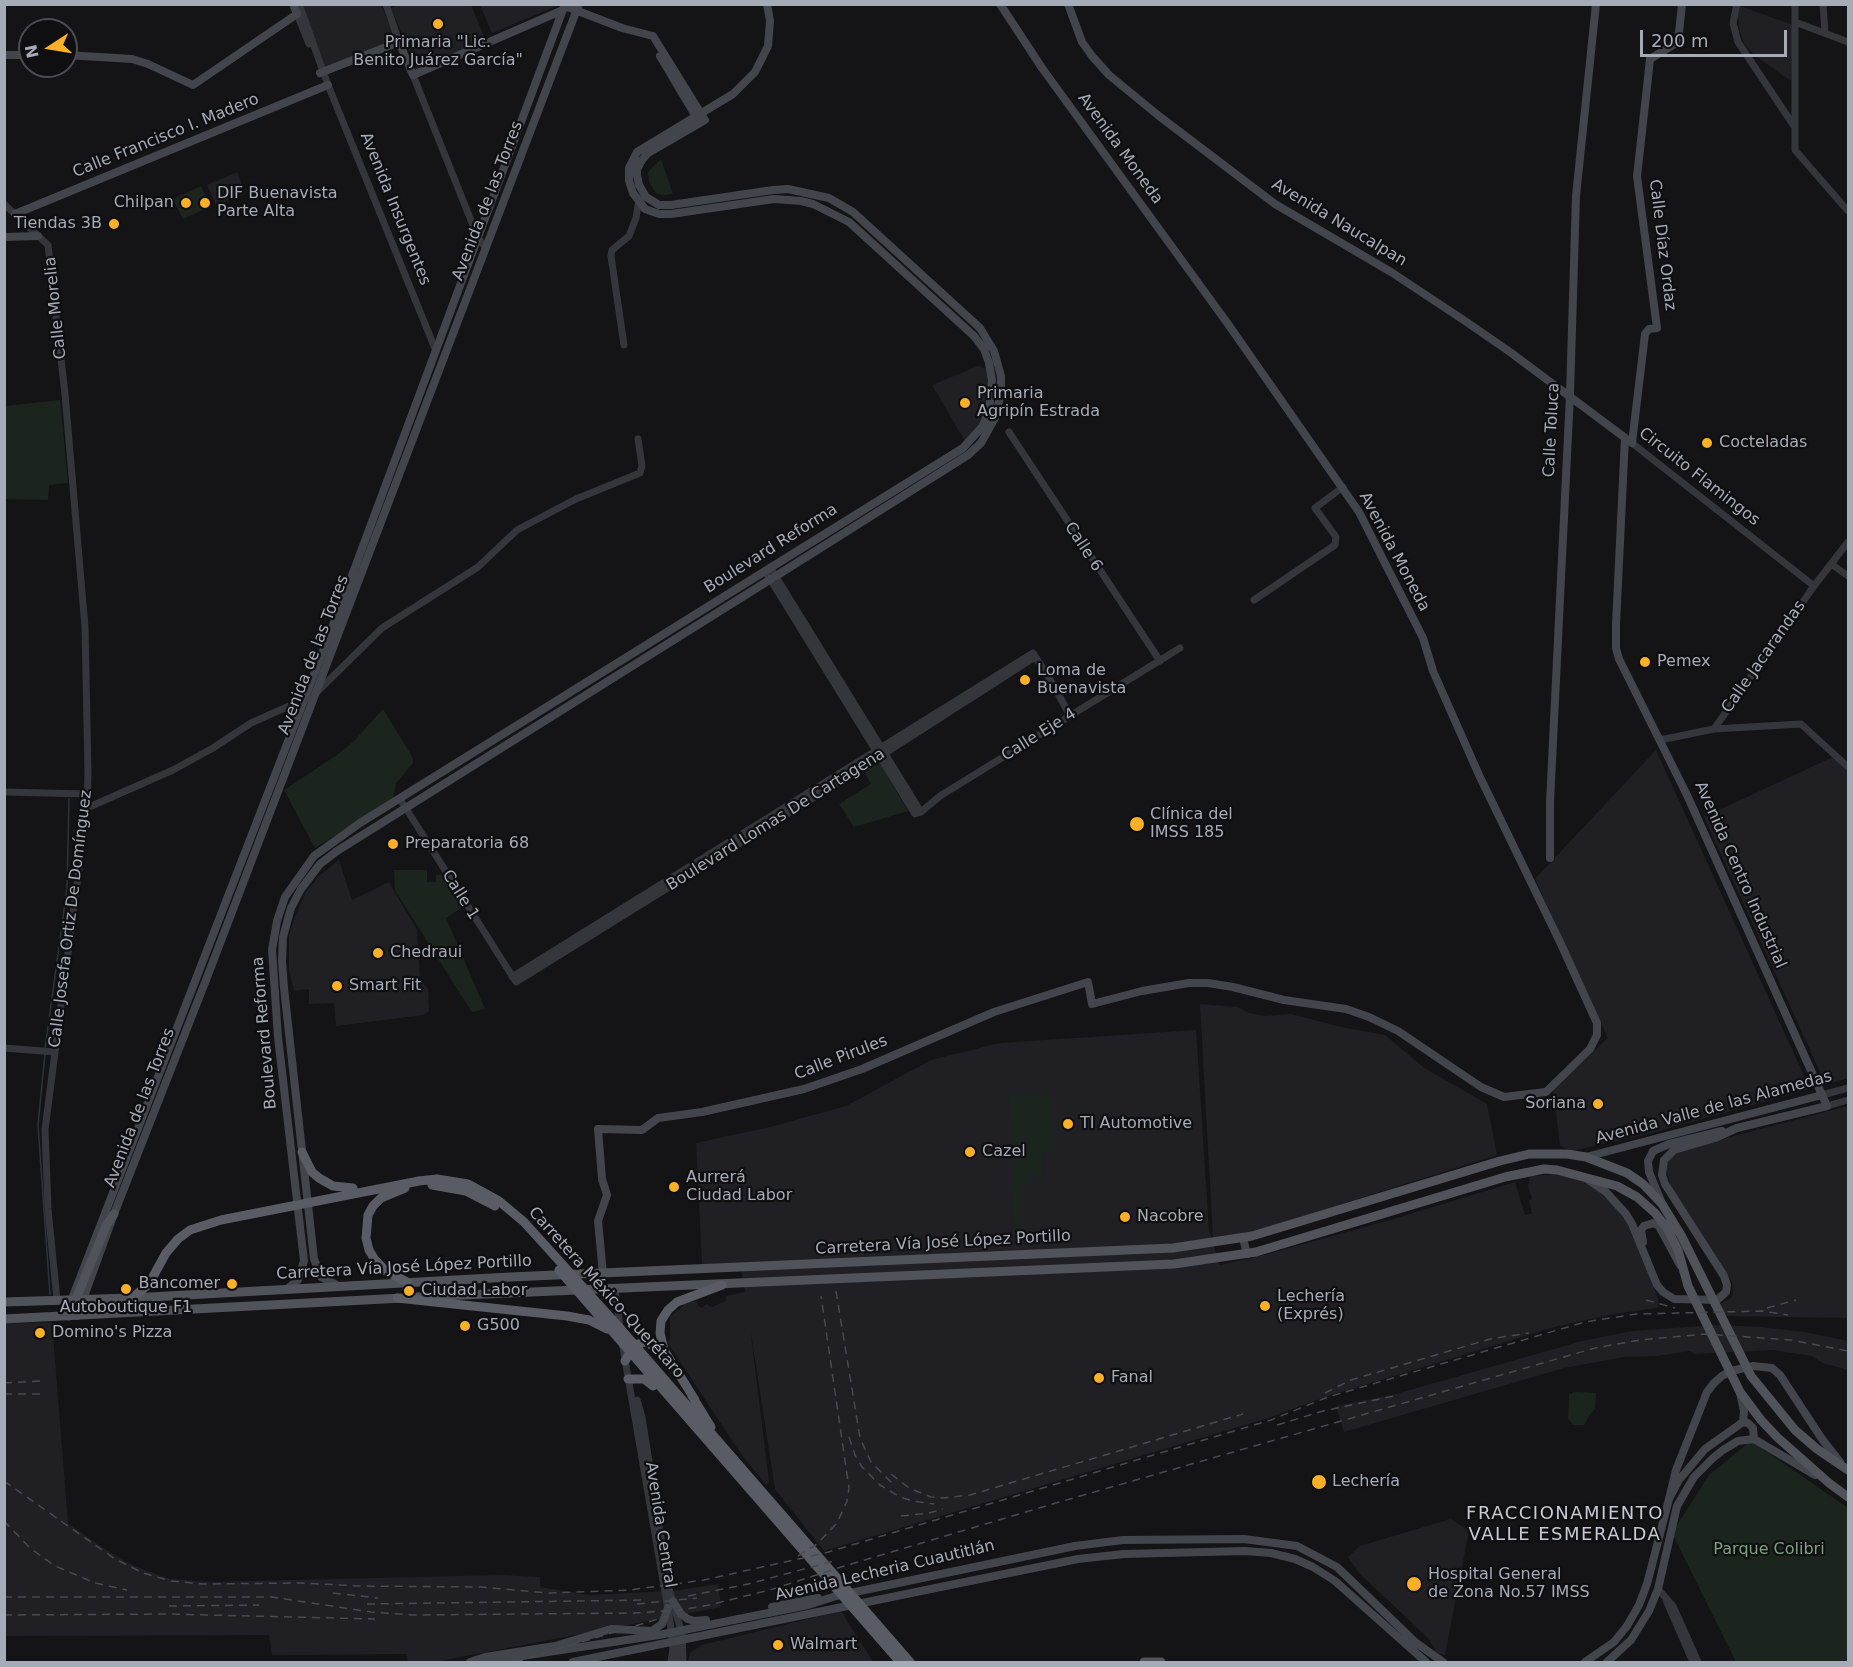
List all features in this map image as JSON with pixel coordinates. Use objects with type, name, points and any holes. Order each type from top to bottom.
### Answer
[{"type":"highway","points":[[302,1152],[312,1172],[323,1181],[343,1188],[373,1189]]},
{"type":"highway","name":"Carretera México-Querétaro","points":[[132,1298],[149,1284],[166,1253],[178,1239],[190,1230],[221,1220],[373,1189],[437,1179],[468,1184],[524,1222],[722,1445],[865,1618],[874,1634],[904,1660]]},
{"type":"highway","name":"Carretera México-Querétaro","points":[[405,1188],[438,1185],[466,1191],[499,1204],[519,1224],[746,1487],[904,1660]]},
{"type":"highway","points":[[303,1209],[405,1188]]},
{"type":"highway","points":[[405,1188],[381,1198],[373,1206],[368,1215],[366,1238],[375,1260],[386,1270],[407,1282]]},
{"type":"highway","points":[[722,1285],[677,1302],[661,1321],[660,1333],[664,1350],[722,1445]]},
{"type":"highway","points":[[397,1298],[589,1320],[614,1333]]},
{"type":"highway","points":[[625,1361],[634,1346],[642,1342],[651,1344],[698,1404]]},
{"type":"highway","points":[[629,1383],[644,1379],[654,1387],[725,1469],[746,1487]]},
{"type":"highway","points":[[874,1634],[891,1662]]},
{"type":"highway","points":[[904,1660],[917,1662]]},
{"type":"main road","name":"Avenida Insurgentes","points":[[293,4],[297,14]]},
{"type":"main road","points":[[641,189],[637,169],[644,156],[733,94],[755,72],[769,40],[770,21],[767,4]]},
{"type":"main road","name":"Avenida Moneda","points":[[1000,4],[1033,54],[1228,324],[1359,512],[1423,638],[1433,671],[1479,775],[1597,1023],[1597,1035],[1594,1042],[1546,1092],[1509,1097],[1481,1087],[1398,1031],[1369,1017],[1346,1009],[1315,1004]]},
{"type":"main road","name":"Avenida Naucalpan","points":[[1068,4],[1082,42],[1092,56],[1109,75],[1159,116],[1275,204],[1391,272],[1510,352],[1628,441]]},
{"type":"main road","name":"Calle Toluca","points":[[1550,858],[1550,802],[1570,395],[1576,196],[1596,4]]},
{"type":"main road","name":"Calle Díaz Ordaz","points":[[1628,441],[1645,334],[1649,329],[1657,328],[1637,176],[1650,59],[1678,42],[1682,4]]},
{"type":"main road","points":[[399,42],[413,75],[564,7],[578,8],[644,35],[653,36],[700,118]]},
{"type":"main road","name":"Avenida de las Torres","points":[[77,1299],[116,1186],[344,597],[564,7]]},
{"type":"main road","name":"Avenida de las Torres","points":[[114,1214],[578,8]]},
{"type":"main road","points":[[78,56],[132,59],[193,85],[297,14]]},
{"type":"main road","name":"Calle Francisco I. Madero","points":[[15,214],[399,42]]},
{"type":"main road","points":[[638,202],[629,181],[629,168],[633,157],[643,146],[700,118]]},
{"type":"main road","name":"Boulevard Reforma","points":[[340,1286],[321,1277],[314,1258],[303,1209],[273,975],[272,950],[277,921],[289,890],[314,856],[400,798],[963,448],[982,426],[991,404],[993,380],[984,349],[960,321],[896,268],[882,244],[853,212],[829,198],[802,191],[773,190],[671,205],[651,201],[641,189]]},
{"type":"main road","name":"Boulevard Reforma","points":[[304,1261],[302,1152],[282,961],[286,922],[299,892],[320,864],[405,807],[968,455],[981,443],[995,418],[1001,393],[1001,376],[994,351],[986,336],[980,328],[882,244],[849,222],[825,208],[801,201],[774,199],[671,214],[659,214],[645,209],[638,202]]},
{"type":"main road","points":[[4,237],[38,236]]},
{"type":"main road","name":"Circuito Flamingos","points":[[1619,659],[1616,648],[1616,624],[1628,441]]},
{"type":"main road","name":"Avenida Centro Industrial","points":[[1619,659],[1660,740],[1827,1106]]},
{"type":"main road","name":"Calle Pirules","points":[[603,1274],[598,1221],[607,1195],[602,1179],[598,1129],[642,1130],[658,1118],[702,1112],[804,1089],[862,1069],[994,1012],[1088,982],[1092,1004],[1142,991],[1189,983],[1208,983],[1284,1000],[1315,1004]]},
{"type":"main road","name":"Avenida Valle de las Alamedas","points":[[1586,1157],[1822,1095]]},
{"type":"main road","name":"Avenida Valle de las Alamedas","points":[[1580,1174],[1606,1192],[1626,1214],[1657,1285],[1663,1292],[1674,1299],[1717,1300],[1726,1292],[1727,1285],[1724,1276],[1665,1184],[1662,1166],[1668,1154],[1737,1128],[1827,1106]]},
{"type":"main road","points":[[1662,1204],[1649,1172],[1648,1161],[1653,1151],[1669,1144],[1737,1128],[1756,1113]]},
{"type":"main road","name":"Carretera Vía José López Portillo","points":[[4,1302],[132,1298],[407,1282],[1173,1248],[1243,1238],[1528,1154],[1558,1153],[1586,1157],[1626,1173],[1643,1184],[1662,1204],[1681,1235],[1751,1376],[1795,1430],[1845,1467]]},
{"type":"main road","name":"Carretera Vía José López Portillo","points":[[4,1319],[397,1298],[1174,1264],[1247,1254],[1466,1188],[1544,1169],[1580,1174],[1617,1186],[1636,1197],[1655,1213],[1667,1228],[1677,1250],[1688,1286],[1740,1392],[1777,1437],[1828,1483],[1848,1497]]},
{"type":"main road","points":[[121,1173],[130,1176]]},
{"type":"main road","points":[[1462,1173],[1466,1188]]},
{"type":"main road","points":[[73,1316],[77,1299],[106,1226],[114,1214],[116,1186]]},
{"type":"main road","points":[[1647,1263],[1641,1230],[1653,1223],[1659,1226],[1665,1234],[1683,1271]]},
{"type":"main road","points":[[1243,1238],[1247,1254]]},
{"type":"main road","points":[[288,1288],[298,1280],[304,1261]]},
{"type":"main road","points":[[1585,1662],[1614,1642],[1640,1605],[1676,1470],[1707,1392],[1722,1376],[1731,1371],[1753,1366],[1772,1368],[1780,1375],[1822,1439],[1845,1467]]},
{"type":"main road","points":[[1669,1499],[1689,1466],[1705,1449],[1743,1422],[1744,1411],[1740,1392]]},
{"type":"main road","points":[[1743,1422],[1753,1428],[1754,1439]]},
{"type":"main road","points":[[1607,1662],[1631,1640],[1649,1611],[1658,1589],[1673,1521],[1684,1492],[1694,1478],[1723,1450],[1738,1442],[1754,1439],[1828,1483]]},
{"type":"main road","name":"Avenida Lecheria Cuautitlán","points":[[483,1662],[677,1631],[808,1605],[836,1596],[1014,1557],[1075,1546],[1123,1540],[1244,1539],[1297,1546],[1337,1567],[1415,1642],[1443,1662]]},
{"type":"main road","name":"Avenida Lecheria Cuautitlán","points":[[573,1662],[1078,1559],[1124,1554],[1245,1551],[1271,1553],[1295,1559],[1313,1567],[1335,1581],[1421,1661]]},
{"type":"main road","points":[[1014,1557],[1017,1571]]},
{"type":"main road","points":[[470,1662],[485,1657],[555,1646],[611,1629],[652,1631],[663,1624],[670,1605],[694,1621],[836,1596]]},
{"type":"main road","points":[[1144,1662],[1161,1662]]},
{"type":"street","name":"Avenida Insurgentes","points":[[299,4],[325,77]]},
{"type":"street","points":[[386,4],[399,42]]},
{"type":"street","points":[[1737,4],[1733,23],[1738,42],[1795,128]]},
{"type":"street","points":[[1795,4],[1796,152],[1848,211]]},
{"type":"street","points":[[1824,4],[1826,33]]},
{"type":"street","name":"Avenida Insurgentes","points":[[297,14],[325,77],[436,351]]},
{"type":"street","points":[[1795,22],[1848,42]]},
{"type":"street","points":[[413,75],[478,238],[486,248]]},
{"type":"street","points":[[624,345],[611,256],[612,250],[629,236],[636,218],[641,189]]},
{"type":"street","name":"Calle Morelia","points":[[4,204],[48,245],[65,394]]},
{"type":"street","name":"Calle Josefa Ortiz De Domínguez","points":[[57,1300],[49,1218],[45,1130],[48,1052],[87,808],[85,627],[65,394]]},
{"type":"street","name":"Calle 6","points":[[1009,432],[1160,661]]},
{"type":"street","points":[[87,808],[167,773],[213,748],[250,723],[315,694],[382,628],[478,567],[517,530],[576,499],[639,473],[642,466],[638,439]]},
{"type":"street","name":"Circuito Flamingos","points":[[1628,441],[1814,586]]},
{"type":"street","points":[[1254,600],[1335,545],[1336,537],[1315,508],[1343,488]]},
{"type":"street","name":"Calle Jacarandas","points":[[1714,729],[1814,586],[1848,542]]},
{"type":"street","points":[[1831,564],[1848,576]]},
{"type":"street","points":[[768,569],[880,753]]},
{"type":"street","name":"Calle Eje 4","points":[[880,753],[918,813],[940,796],[1180,648]]},
{"type":"street","name":"Boulevard Lomas De Cartagena","points":[[514,980],[1034,655],[1070,716]]},
{"type":"street","points":[[1660,740],[1714,729],[1801,723],[1848,767]]},
{"type":"street","points":[[4,792],[87,794]]},
{"type":"street","name":"Calle 1","points":[[400,798],[514,980]]},
{"type":"street","points":[[4,1048],[48,1052]]},
{"type":"street","name":"Avenida Valle de las Alamedas","points":[[1822,1095],[1848,1088]]},
{"type":"street","name":"Avenida Valle de las Alamedas","points":[[1827,1106],[1848,1100]]},
{"type":"street","points":[[304,1261],[314,1258]]},
{"type":"street","name":"Avenida Central","points":[[615,1289],[623,1350],[670,1605],[671,1662]]},
{"type":"street","points":[[1658,1589],[1673,1606],[1698,1662]]},
{"type":"street","points":[[1665,1598],[1693,1662]]},
{"type":"street","name":"Avenida Central","points":[[670,1605],[682,1634],[683,1662]]},
{"type":"street","points":[[676,1662],[679,1641],[677,1631]]},
{"type":"shaded area","name":"Primaria \"Lic. Benito Juárez García\"","points":[[399,4],[471,5],[486,41],[417,70],[391,8]]},
{"type":"shaded area","points":[[559,4],[492,33],[480,5]]},
{"type":"shaded area","points":[[301,5],[381,5],[396,40],[326,69]]},
{"type":"shaded area","points":[[1740,6],[1793,25],[1791,81],[1754,55],[1744,43],[1738,17]]},
{"type":"shaded area","points":[[237,172],[245,193],[216,206],[207,185]]},
{"type":"shaded area","name":"Primaria Agripín Estrada","points":[[978,366],[988,369],[989,398],[976,430],[965,441],[932,385]]},
{"type":"shaded area","points":[[1656,750],[1810,1089],[1652,1133],[1572,1151],[1560,1146],[1553,1089],[1608,1038],[1535,879]]},
{"type":"shaded area","points":[[1833,757],[1848,771],[1848,1078],[1826,1085],[1704,817]]},
{"type":"shaded area","points":[[339,860],[352,900],[389,882],[417,930],[420,978],[428,989],[429,1011],[423,1015],[336,1026],[334,1003],[309,1004],[309,989],[294,991],[289,970],[289,935],[296,914],[306,892],[319,876]]},
{"type":"shaded area","points":[[1200,1004],[1238,1007],[1249,1013],[1265,1016],[1291,1014],[1385,1035],[1423,1067],[1487,1104],[1497,1155],[1259,1230],[1213,1238]]},
{"type":"shaded area","points":[[1196,1030],[1209,1230],[1220,1265],[1390,1220],[1515,1182],[1525,1215],[1532,1213],[1529,1200],[1532,1199],[1528,1186],[1530,1176],[1561,1174],[1592,1185],[1625,1216],[1659,1302],[1657,1308],[1558,1326],[1325,1397],[1268,1418],[824,1551],[775,1489],[750,1327],[769,1482],[766,1485],[741,1454],[667,1342],[670,1339],[670,1317],[683,1306],[683,1303],[697,1301],[698,1306],[702,1308],[706,1304],[712,1307],[726,1301],[726,1296],[745,1292],[740,1263],[702,1264],[696,1143],[770,1127],[846,1106],[931,1060],[1000,1043]]},
{"type":"shaded area","points":[[1848,1106],[1848,1318],[1724,1316],[1720,1304],[1731,1298],[1732,1282],[1670,1185],[1666,1166],[1669,1158],[1677,1151]]},
{"type":"shaded area","points":[[52,1322],[68,1523],[103,1548],[134,1566],[170,1579],[209,1582],[499,1575],[540,1577],[540,1587],[587,1595],[673,1591],[718,1584],[721,1607],[435,1662],[408,1662],[407,1654],[272,1655],[269,1635],[5,1636],[4,1324]]},
{"type":"shaded area","points":[[1714,1325],[1805,1332],[1848,1341],[1848,1370],[1823,1363],[1812,1356],[1773,1350],[1694,1354],[1690,1351],[1657,1356],[1624,1357],[1564,1368],[1344,1432],[1336,1406],[1396,1394],[1582,1341],[1632,1331]]},
{"type":"shaded area","name":"Hospital General de Zona No.57 IMSS","points":[[1451,1519],[1469,1531],[1445,1655],[1437,1653],[1428,1638],[1359,1573],[1348,1557],[1360,1546]]},
{"type":"shaded area","name":"Walmart","points":[[841,1611],[873,1662],[687,1662],[691,1652],[702,1645]]},
{"type":"green space","points":[[661,159],[673,194],[656,193],[649,182],[648,172]]},
{"type":"green space","points":[[201,186],[206,197],[199,200],[203,210],[183,219],[173,199]]},
{"type":"green space","points":[[60,400],[68,483],[49,485],[48,500],[5,499],[5,406]]},
{"type":"green space","points":[[383,709],[413,758],[413,763],[396,783],[393,799],[315,848],[284,790],[337,755],[354,741]]},
{"type":"green space","points":[[877,759],[908,811],[854,827],[839,804],[871,784],[863,768]]},
{"type":"green space","points":[[394,870],[427,870],[427,882],[436,882],[436,875],[444,874],[464,906],[446,918],[485,1009],[472,1012],[466,1003],[395,890]]},
{"type":"green space","points":[[1052,1095],[1054,1152],[1042,1152],[1042,1175],[1028,1175],[1028,1185],[1020,1185],[1022,1242],[1015,1242],[1009,1096]]},
{"type":"green space","points":[[1596,1393],[1595,1409],[1584,1425],[1573,1425],[1568,1418],[1569,1394]]},
{"type":"green space","name":"Parque Colibri","points":[[1751,1441],[1848,1508],[1848,1662],[1736,1662],[1672,1533],[1709,1475]]},
{"type":"waterway","points":[[45,1049],[67,888],[69,799]]},
{"type":"waterway","points":[[45,1054],[38,1125],[50,1295]]},
{"type":"railway","points":[[836,1291],[860,1438],[871,1462],[895,1486]]},
{"type":"railway","points":[[798,1556],[817,1544],[837,1523],[847,1501],[849,1488],[821,1296]]},
{"type":"railway","points":[[1646,1300],[1675,1308]]},
{"type":"railway","points":[[1767,1308],[1796,1300]]},
{"type":"railway","points":[[4,1481],[115,1559],[143,1573],[171,1581],[203,1584],[302,1583],[480,1587],[548,1593],[630,1590],[704,1580],[825,1553],[1271,1420],[1328,1397],[1585,1322],[1636,1314],[1762,1311],[1788,1315]]},
{"type":"railway","points":[[1325,1393],[1351,1380],[1490,1339],[1529,1333]]},
{"type":"railway","points":[[4,1597],[272,1597],[371,1612],[413,1615],[634,1613],[680,1610],[770,1590],[1049,1505],[1595,1348],[1640,1340],[1705,1334],[1791,1340],[1848,1351]]},
{"type":"railway","points":[[4,1383],[40,1381]]},
{"type":"railway","points":[[4,1394],[40,1394]]},
{"type":"railway","points":[[1277,1425],[1323,1411],[1394,1396]]},
{"type":"railway","points":[[891,1474],[909,1488],[931,1497],[970,1495],[1243,1414]]},
{"type":"railway","points":[[849,1437],[862,1467],[880,1485],[900,1497],[934,1504]]},
{"type":"railway","points":[[901,1516],[943,1509]]},
{"type":"railway","points":[[4,1521],[30,1548],[55,1566],[95,1583],[127,1590]]},
{"type":"railway","points":[[688,1596],[748,1584],[834,1561]]},
{"type":"railway","points":[[333,1593],[378,1598]]},
{"type":"railway","points":[[637,1604],[697,1598]]},
{"type":"railway","points":[[367,1604],[646,1600]]},
{"type":"railway","points":[[169,1606],[259,1605]]},
{"type":"railway","points":[[4,1615],[167,1614],[375,1619]]},
{"type":"railway","points":[[515,1662],[668,1616]]},
{"type":"place","name":"Primaria \"Lic. Benito Juárez García\"","points":[[438,24]]},
{"type":"place","name":"Chilpan","points":[[186,203]]},
{"type":"place","name":"DIF Buenavista Parte Alta","points":[[205,203]]},
{"type":"place","name":"Tiendas 3B","points":[[114,224]]},
{"type":"place","name":"Primaria Agripín Estrada","points":[[965,403]]},
{"type":"place","name":"Cocteladas","points":[[1707,443]]},
{"type":"place","name":"Pemex","points":[[1645,662]]},
{"type":"place","name":"Loma de Buenavista","points":[[1025,680]]},
{"type":"place","name":"Clínica del IMSS 185","points":[[1137,824]]},
{"type":"place","name":"Preparatoria 68","points":[[393,844]]},
{"type":"place","name":"Chedraui","points":[[378,953]]},
{"type":"place","name":"Smart Fit","points":[[337,986]]},
{"type":"place","name":"Soriana","points":[[1598,1104]]},
{"type":"place","name":"TI Automotive","points":[[1068,1124]]},
{"type":"place","name":"Cazel","points":[[970,1152]]},
{"type":"place","name":"Aurrerá Ciudad Labor","points":[[674,1187]]},
{"type":"place","name":"Nacobre","points":[[1125,1217]]},
{"type":"place","name":"Bancomer","points":[[232,1284]]},
{"type":"place","name":"Autoboutique F1","points":[[126,1289]]},
{"type":"place","name":"Ciudad Labor","points":[[409,1291]]},
{"type":"place","name":"Lechería (Exprés)","points":[[1265,1306]]},
{"type":"place","name":"G500","points":[[465,1326]]},
{"type":"place","name":"Domino's Pizza","points":[[40,1333]]},
{"type":"place","name":"Fanal","points":[[1099,1378]]},
{"type":"place","name":"Lechería","points":[[1319,1482]]},
{"type":"place","name":"Hospital General de Zona No.57 IMSS","points":[[1414,1584]]},
{"type":"place","name":"Walmart","points":[[778,1645]]},
{"type":"district","name":"FRACCIONAMIENTO VALLE ESMERALDA","points":[[1565,1524]]}]
